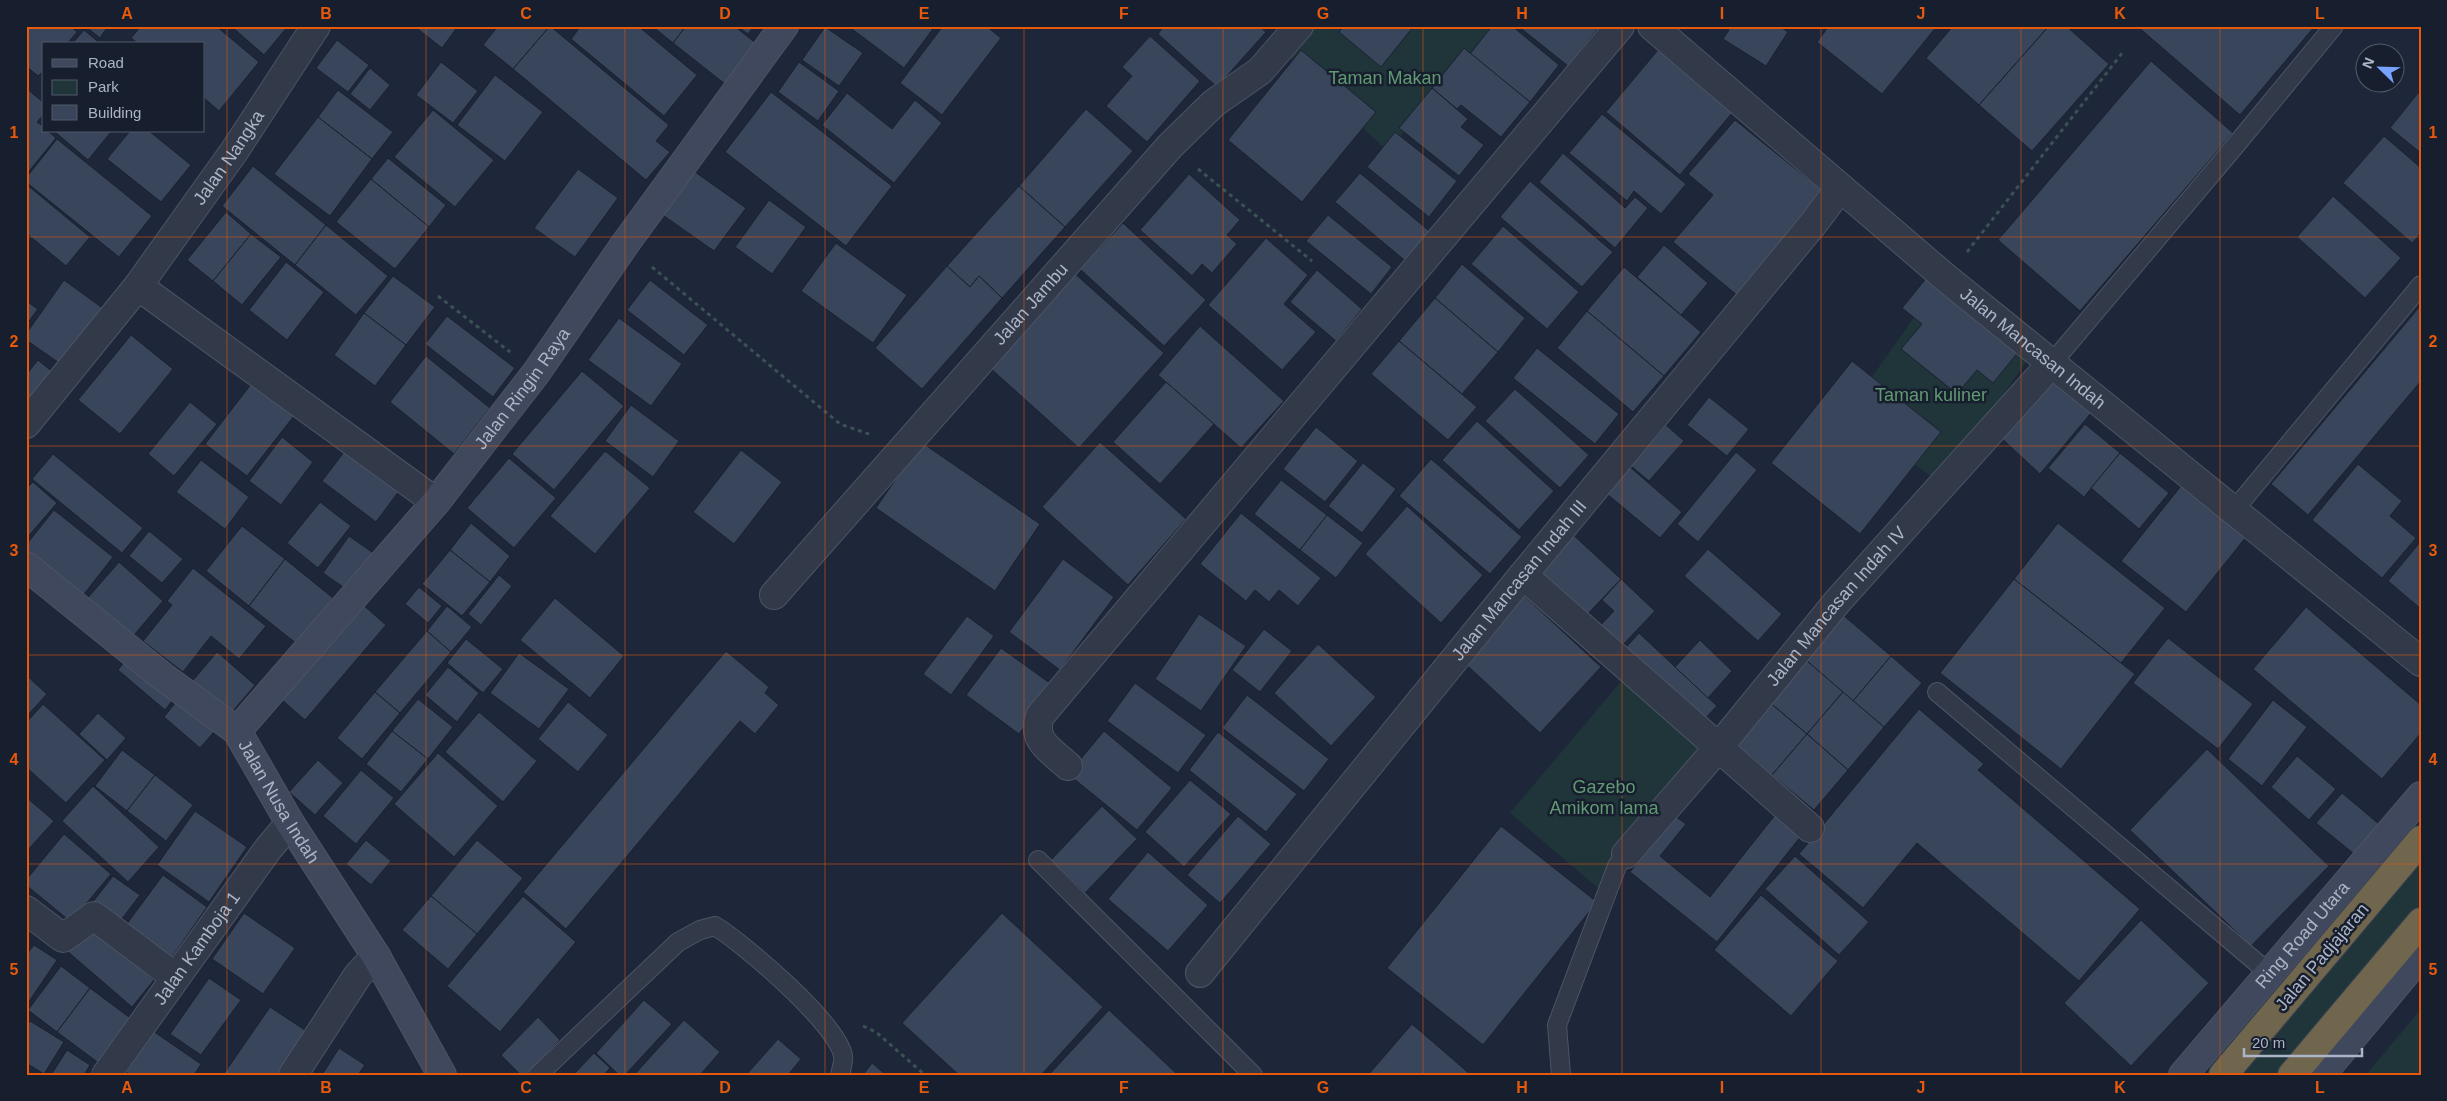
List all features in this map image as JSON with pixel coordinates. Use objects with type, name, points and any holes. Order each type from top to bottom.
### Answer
[{"type":"highway","name":"Jalan Padjajaran","points":[[2223,1075],[2421,840]]},
{"type":"highway","points":[[2292,1075],[2421,922]]},
{"type":"main road","name":"Jalan Ringin Raya","points":[[237,731],[436,502],[536,373],[625,244],[784,26]]},
{"type":"main road","name":"Jalan Nusa Indah","points":[[26,566],[162,676],[237,731],[290,823],[376,956],[442,1075]]},
{"type":"main road","name":"Ring Road Utara","points":[[2183,1075],[2421,796]]},
{"type":"main road","points":[[2321,1075],[2421,955]]},
{"type":"street","name":"Jalan Nangka","points":[[26,424],[138,286],[235,150],[316,26]]},
{"type":"street","name":"Jalan Jambu","points":[[774,595],[1170,146],[1214,103],[1260,71],[1299,26]]},
{"type":"street","points":[[1068,766],[1038,738],[1036,727],[1040,716],[1620,26]]},
{"type":"street","name":"Jalan Mancasan Indah","points":[[1652,26],[1946,278],[2421,662]]},
{"type":"street","name":"Jalan Mancasan Indah III","points":[[1200,973],[1523,575],[1813,224],[1840,188]]},
{"type":"street","points":[[138,286],[436,502]]},
{"type":"street","name":"Jalan Mancasan Indah IV","points":[[1626,854],[1718,748],[1836,602],[2052,363]]},
{"type":"street","points":[[1523,575],[1810,828]]},
{"type":"street","name":"Jalan Kamboja 1","points":[[106,1075],[268,848],[290,823]]},
{"type":"street","points":[[26,910],[63,938],[89,917],[94,916],[175,977]]},
{"type":"street","points":[[294,1075],[358,975],[376,956]]},
{"type":"lane","points":[[2052,363],[2334,26]]},
{"type":"lane","points":[[2235,510],[2421,284]]},
{"type":"lane","points":[[1937,692],[2269,973]]},
{"type":"lane","points":[[1561,1075],[1556,1025],[1617,866],[1626,854]]},
{"type":"lane","points":[[1038,860],[1253,1075]]},
{"type":"lane","points":[[538,1075],[678,942],[700,930],[714,926],[734,938],[817,1015],[832,1034],[844,1056],[840,1075]]},
{"type":"path","points":[[1946,278],[2123,52]]},
{"type":"path","points":[[1170,146],[1312,262]]},
{"type":"path","points":[[625,244],[840,424],[906,446]]},
{"type":"path","points":[[438,296],[508,350]]},
{"type":"path","points":[[832,1034],[861,1026],[876,1032],[924,1075]]},
{"type":"green space","name":"Taman Makan","points":[[1308,26],[1500,26],[1387,151],[1284,52]]},
{"type":"green space","name":"Taman kuliner","points":[[1935,288],[2030,356],[1941,483],[1845,415]]},
{"type":"green space","name":"Gazebo Amikom lama","points":[[1624,678],[1712,759],[1606,895],[1510,813]]},
{"type":"green space","points":[[2421,851],[2421,925],[2297,1075],[2238,1075]]},
{"type":"green space","points":[[2421,1009],[2421,1075],[2366,1075]]},
{"type":"building","points":[[26,26],[70,26],[77,32],[69,42],[42,42],[42,72],[38,76],[26,66]]},
{"type":"building","points":[[85,26],[108,26],[100,38]]},
{"type":"building","points":[[141,26],[216,26],[259,62],[219,111],[205,99],[205,42],[136,42],[131,38]]},
{"type":"building","points":[[231,26],[288,26],[264,55]]},
{"type":"building","points":[[414,26],[458,26],[442,48]]},
{"type":"building","points":[[498,26],[550,26],[513,69],[483,45]]},
{"type":"building","points":[[550,26],[669,125],[656,141],[670,152],[646,180],[513,69]]},
{"type":"building","points":[[581,26],[638,26],[697,75],[664,116],[571,39]]},
{"type":"building","points":[[652,26],[686,26],[673,43]]},
{"type":"building","points":[[686,26],[734,26],[757,44],[725,84],[673,43]]},
{"type":"building","points":[[737,26],[754,26],[748,34]]},
{"type":"building","points":[[848,26],[935,26],[904,68]]},
{"type":"building","points":[[943,26],[986,26],[1001,38],[942,115],[900,83]]},
{"type":"building","points":[[1164,26],[1259,26],[1266,32],[1217,87],[1158,34]]},
{"type":"building","points":[[1344,26],[1413,27],[1381,67],[1339,32]]},
{"type":"building","points":[[1492,26],[1512,26],[1559,65],[1530,102],[1470,54]]},
{"type":"building","points":[[1518,26],[1600,26],[1568,66]]},
{"type":"building","points":[[1722,26],[1779,26],[1788,32],[1766,66],[1723,39],[1729,30]]},
{"type":"building","points":[[1829,26],[1937,26],[1882,94],[1817,42]]},
{"type":"building","points":[[1953,26],[2049,26],[1979,105],[1926,58]]},
{"type":"building","points":[[2049,26],[2066,26],[2109,64],[2032,151],[1979,105]]},
{"type":"building","points":[[2137,26],[2315,26],[2240,115]]},
{"type":"building","points":[[825,27],[863,53],[839,86],[802,60]]},
{"type":"building","points":[[84,30],[99,42],[74,42]]},
{"type":"building","points":[[1150,36],[1200,81],[1147,142],[1106,106],[1132,76],[1122,67]]},
{"type":"building","points":[[337,40],[369,65],[348,92],[316,68]]},
{"type":"building","points":[[1464,48],[1530,102],[1501,137],[1461,105],[1457,109],[1432,88]]},
{"type":"building","points":[[1301,50],[1376,112],[1302,202],[1228,140]]},
{"type":"building","points":[[1658,50],[1732,113],[1680,175],[1606,112]]},
{"type":"building","points":[[2151,61],[2233,133],[2080,311],[1998,240]]},
{"type":"building","points":[[441,62],[478,91],[453,123],[416,95]]},
{"type":"building","points":[[799,62],[839,91],[818,121],[778,92]]},
{"type":"building","points":[[370,68],[390,85],[370,110],[350,94]]},
{"type":"building","points":[[495,75],[543,112],[505,161],[457,125]]},
{"type":"building","points":[[26,88],[42,101],[42,116],[37,122],[42,126],[42,132],[49,132],[56,138],[26,175]]},
{"type":"building","points":[[1432,88],[1468,119],[1461,127],[1484,145],[1459,176],[1399,128]]},
{"type":"building","points":[[338,90],[393,132],[372,159],[318,117]]},
{"type":"building","points":[[771,92],[892,186],[846,246],[725,152]]},
{"type":"building","points":[[847,93],[892,129],[915,100],[942,123],[894,183],[822,125]]},
{"type":"building","points":[[2418,93],[2421,95],[2421,153],[2390,128]]},
{"type":"building","points":[[1086,109],[1133,151],[1065,227],[1019,186]]},
{"type":"building","points":[[433,110],[494,160],[455,207],[394,157]]},
{"type":"building","points":[[1602,114],[1686,184],[1661,214],[1634,191],[1627,201],[1569,153]]},
{"type":"building","points":[[318,117],[372,159],[330,216],[274,174]]},
{"type":"building","points":[[1735,120],[1824,192],[1738,296],[1673,242],[1713,195],[1688,174]]},
{"type":"building","points":[[55,132],[111,132],[88,160]]},
{"type":"building","points":[[129,132],[150,132],[191,165],[161,202],[107,159]]},
{"type":"building","points":[[1395,132],[1457,181],[1429,217],[1367,167]]},
{"type":"building","points":[[2384,136],[2421,168],[2421,233],[2412,243],[2343,183]]},
{"type":"building","points":[[57,139],[152,216],[119,257],[26,182],[26,178]]},
{"type":"building","points":[[1563,153],[1625,208],[1635,197],[1648,208],[1615,248],[1539,182]]},
{"type":"building","points":[[388,158],[446,205],[429,227],[371,179]]},
{"type":"building","points":[[253,166],[326,225],[295,265],[222,206]]},
{"type":"building","points":[[688,167],[746,208],[714,251],[657,211]]},
{"type":"building","points":[[578,169],[618,198],[575,257],[534,228]]},
{"type":"building","points":[[1360,173],[1434,235],[1409,264],[1335,202]]},
{"type":"building","points":[[1189,174],[1240,220],[1227,235],[1237,244],[1212,273],[1202,264],[1192,276],[1140,230]]},
{"type":"building","points":[[371,179],[429,227],[395,269],[336,222]]},
{"type":"building","points":[[1530,181],[1613,252],[1582,287],[1500,217]]},
{"type":"building","points":[[26,184],[90,237],[66,266],[26,233]]},
{"type":"building","points":[[1019,186],[1065,227],[1002,298],[979,276],[970,287],[947,266]]},
{"type":"building","points":[[2333,196],[2401,258],[2365,298],[2297,237]]},
{"type":"building","points":[[769,200],[806,227],[772,274],[735,247]]},
{"type":"building","points":[[226,212],[251,234],[213,281],[187,260]]},
{"type":"building","points":[[1328,215],[1392,267],[1371,294],[1306,241]]},
{"type":"building","points":[[1123,223],[1206,300],[1164,346],[1080,269]]},
{"type":"building","points":[[326,225],[388,276],[356,315],[295,265]]},
{"type":"building","points":[[1503,226],[1579,292],[1547,329],[1471,264]]},
{"type":"building","points":[[251,234],[281,257],[242,305],[213,281]]},
{"type":"building","points":[[1266,238],[1308,275],[1284,304],[1316,332],[1282,370],[1208,305]]},
{"type":"building","points":[[836,243],[907,295],[873,343],[801,291]]},
{"type":"building","points":[[1664,245],[1708,283],[1681,315],[1637,277]]},
{"type":"building","points":[[286,262],[324,292],[287,340],[249,310]]},
{"type":"building","points":[[1462,264],[1525,318],[1498,352],[1435,298]]},
{"type":"building","points":[[947,266],[970,287],[979,276],[1002,298],[922,389],[875,348]]},
{"type":"building","points":[[1624,267],[1701,332],[1664,376],[1587,311]]},
{"type":"building","points":[[1317,270],[1362,309],[1336,341],[1290,302]]},
{"type":"building","points":[[1073,272],[1164,353],[1079,448],[989,367]]},
{"type":"building","points":[[393,276],[435,307],[406,345],[364,313]]},
{"type":"building","points":[[1928,276],[2020,350],[1993,383],[1977,370],[1957,394],[1901,349],[1922,324],[1902,308]]},
{"type":"building","points":[[64,280],[108,312],[68,369],[26,340],[26,334]]},
{"type":"building","points":[[650,280],[708,325],[684,355],[627,310]]},
{"type":"building","points":[[1435,298],[1498,352],[1462,394],[1399,341]]},
{"type":"building","points":[[26,301],[38,309],[26,325]]},
{"type":"building","points":[[2421,305],[2421,381],[2308,515],[2271,484]]},
{"type":"building","points":[[1587,311],[1664,376],[1633,412],[1557,348]]},
{"type":"building","points":[[364,313],[406,345],[375,386],[334,355]]},
{"type":"building","points":[[447,316],[515,368],[493,397],[425,344]]},
{"type":"building","points":[[619,318],[682,364],[651,406],[588,360]]},
{"type":"building","points":[[1200,326],[1284,401],[1241,448],[1158,375]]},
{"type":"building","points":[[131,335],[173,369],[120,434],[78,400]]},
{"type":"building","points":[[1399,341],[1477,407],[1448,440],[1371,374]]},
{"type":"building","points":[[1537,348],[1619,414],[1595,444],[1513,378]]},
{"type":"building","points":[[426,356],[490,408],[454,454],[390,402]]},
{"type":"building","points":[[38,360],[60,378],[26,420],[26,375]]},
{"type":"building","points":[[1852,361],[1941,432],[1860,534],[1771,463]]},
{"type":"building","points":[[582,371],[624,406],[554,490],[512,454]]},
{"type":"building","points":[[2046,376],[2091,413],[2040,474],[1997,434]]},
{"type":"building","points":[[1166,382],[1214,424],[1160,484],[1113,442]]},
{"type":"building","points":[[252,383],[294,416],[247,476],[205,444]]},
{"type":"building","points":[[1515,389],[1589,455],[1560,488],[1485,421]]},
{"type":"building","points":[[1709,397],[1749,429],[1727,456],[1687,425]]},
{"type":"building","points":[[190,402],[217,424],[174,476],[148,454]]},
{"type":"building","points":[[631,405],[679,441],[653,477],[605,441]]},
{"type":"building","points":[[1477,421],[1554,491],[1519,530],[1442,460]]},
{"type":"building","points":[[2085,424],[2120,453],[2084,497],[2048,468]]},
{"type":"building","points":[[1666,425],[1684,441],[1649,481],[1631,466]]},
{"type":"building","points":[[1316,427],[1358,461],[1325,502],[1283,469]]},
{"type":"building","points":[[282,437],[313,462],[281,505],[249,481]]},
{"type":"building","points":[[921,442],[1040,524],[995,591],[876,508]]},
{"type":"building","points":[[1100,442],[1186,519],[1128,585],[1042,507]]},
{"type":"building","points":[[351,443],[405,483],[376,522],[322,481]]},
{"type":"building","points":[[741,450],[782,482],[734,544],[693,512]]},
{"type":"building","points":[[605,451],[650,488],[595,554],[550,516]]},
{"type":"building","points":[[1736,452],[1757,470],[1698,542],[1677,524]]},
{"type":"building","points":[[2120,453],[2169,493],[2139,529],[2091,488]]},
{"type":"building","points":[[53,454],[143,528],[122,553],[32,479]]},
{"type":"building","points":[[509,458],[556,498],[514,548],[467,508]]},
{"type":"building","points":[[1431,459],[1522,537],[1490,574],[1399,496]]},
{"type":"building","points":[[201,460],[249,497],[225,529],[176,492]]},
{"type":"building","points":[[1363,463],[1396,489],[1362,533],[1328,506]]},
{"type":"building","points":[[2358,464],[2402,501],[2390,516],[2416,538],[2382,578],[2312,520]]},
{"type":"building","points":[[1630,467],[1682,512],[1660,538],[1607,494]]},
{"type":"building","points":[[1281,480],[1327,515],[1300,550],[1254,514]]},
{"type":"building","points":[[2185,481],[2250,532],[2186,612],[2121,561]]},
{"type":"building","points":[[33,482],[57,503],[26,539],[26,489]]},
{"type":"building","points":[[320,502],[351,526],[318,568],[287,543]]},
{"type":"building","points":[[1407,506],[1483,575],[1441,623],[1365,554]]},
{"type":"building","points":[[54,510],[113,557],[81,598],[26,555],[26,545]]},
{"type":"building","points":[[1241,513],[1321,578],[1298,606],[1279,590],[1269,602],[1255,590],[1246,601],[1200,564]]},
{"type":"building","points":[[1327,515],[1363,543],[1336,578],[1300,550]]},
{"type":"building","points":[[471,523],[510,556],[490,582],[450,550]]},
{"type":"building","points":[[2058,523],[2165,608],[2121,663],[2014,579]]},
{"type":"building","points":[[242,526],[285,559],[249,606],[206,571]]},
{"type":"building","points":[[149,531],[183,559],[162,583],[129,556]]},
{"type":"building","points":[[1569,531],[1621,579],[1581,621],[1530,572]]},
{"type":"building","points":[[349,536],[379,557],[353,594],[323,573]]},
{"type":"building","points":[[2421,541],[2421,609],[2388,581]]},
{"type":"building","points":[[1708,549],[1782,614],[1758,641],[1684,576]]},
{"type":"building","points":[[450,550],[490,582],[462,616],[422,584]]},
{"type":"building","points":[[285,559],[333,598],[297,644],[249,606]]},
{"type":"building","points":[[1063,559],[1114,597],[1060,670],[1009,632]]},
{"type":"building","points":[[119,562],[163,601],[129,641],[84,602]]},
{"type":"building","points":[[193,568],[266,626],[239,659],[211,636],[183,672],[143,641],[172,605],[167,601]]},
{"type":"building","points":[[499,575],[512,586],[481,625],[468,614]]},
{"type":"building","points":[[1621,579],[1655,611],[1617,651],[1595,631],[1614,611],[1602,600]]},
{"type":"building","points":[[2014,579],[2135,674],[2061,769],[1940,673]]},
{"type":"building","points":[[419,587],[442,606],[428,623],[405,604]]},
{"type":"building","points":[[1519,591],[1601,667],[1540,733],[1458,657]]},
{"type":"building","points":[[555,598],[624,656],[590,698],[520,640]]},
{"type":"building","points":[[362,604],[386,625],[305,720],[281,699]]},
{"type":"building","points":[[447,606],[472,627],[451,652],[427,631]]},
{"type":"building","points":[[2306,607],[2421,705],[2421,733],[2382,779],[2253,669]]},
{"type":"building","points":[[1836,609],[1891,656],[1853,701],[1799,654]]},
{"type":"building","points":[[1199,614],[1246,646],[1201,711],[1155,679]]},
{"type":"building","points":[[967,616],[994,636],[951,695],[923,674]]},
{"type":"building","points":[[1264,629],[1292,651],[1260,692],[1232,670]]},
{"type":"building","points":[[427,631],[451,652],[400,713],[375,692]]},
{"type":"building","points":[[1639,633],[1717,706],[1699,725],[1620,654]]},
{"type":"building","points":[[2168,638],[2253,704],[2218,749],[2133,683]]},
{"type":"building","points":[[466,639],[503,669],[483,693],[447,663]]},
{"type":"building","points":[[1700,640],[1732,671],[1708,698],[1675,667]]},
{"type":"building","points":[[1318,644],[1376,697],[1331,746],[1274,693]]},
{"type":"building","points":[[1001,648],[1054,686],[1019,734],[966,695]]},
{"type":"building","points":[[726,651],[769,687],[765,693],[779,705],[755,734],[740,721],[566,929],[523,892]]},
{"type":"building","points":[[217,652],[255,685],[227,718],[189,685]]},
{"type":"building","points":[[131,653],[179,692],[165,710],[118,670]]},
{"type":"building","points":[[519,653],[569,689],[539,729],[490,693]]},
{"type":"building","points":[[1799,654],[1843,692],[1807,734],[1762,696]]},
{"type":"building","points":[[1891,656],[1922,683],[1884,727],[1853,701]]},
{"type":"building","points":[[448,667],[479,693],[457,722],[425,695]]},
{"type":"building","points":[[26,675],[47,694],[27,716],[26,715]]},
{"type":"building","points":[[1135,683],[1206,735],[1178,773],[1107,721]]},
{"type":"building","points":[[375,692],[400,713],[362,759],[337,738]]},
{"type":"building","points":[[1843,692],[1884,727],[1848,770],[1807,734]]},
{"type":"building","points":[[183,693],[220,725],[200,748],[164,717]]},
{"type":"building","points":[[1247,695],[1329,759],[1304,791],[1222,728]]},
{"type":"building","points":[[1762,696],[1807,734],[1772,775],[1728,737]]},
{"type":"building","points":[[418,699],[453,727],[428,759],[392,731]]},
{"type":"building","points":[[2273,700],[2307,727],[2262,786],[2228,759]]},
{"type":"building","points":[[568,702],[608,735],[578,772],[538,739]]},
{"type":"building","points":[[43,704],[105,760],[66,803],[26,767],[26,723]]},
{"type":"building","points":[[1919,709],[1984,764],[1978,770],[2140,909],[2079,981],[1917,843],[1863,908],[1799,854]]},
{"type":"building","points":[[479,712],[537,761],[503,802],[445,752]]},
{"type":"building","points":[[98,713],[126,738],[107,760],[79,734]]},
{"type":"building","points":[[392,731],[428,759],[401,792],[366,764]]},
{"type":"building","points":[[1104,731],[1172,788],[1137,830],[1068,774]]},
{"type":"building","points":[[1218,732],[1297,794],[1266,832],[1189,770]]},
{"type":"building","points":[[1807,734],[1848,770],[1814,810],[1772,775]]},
{"type":"building","points":[[2207,749],[2329,866],[2251,946],[2130,830]]},
{"type":"building","points":[[122,750],[155,775],[127,811],[95,786]]},
{"type":"building","points":[[438,753],[498,806],[454,857],[394,804]]},
{"type":"building","points":[[2297,756],[2336,789],[2309,820],[2271,787]]},
{"type":"building","points":[[318,760],[343,783],[315,815],[289,792]]},
{"type":"building","points":[[361,770],[394,798],[356,844],[323,816]]},
{"type":"building","points":[[155,775],[193,805],[166,841],[127,811]]},
{"type":"building","points":[[1190,780],[1231,814],[1184,867],[1145,832]]},
{"type":"building","points":[[93,786],[159,847],[128,882],[62,821]]},
{"type":"building","points":[[2342,793],[2379,824],[2354,854],[2316,823]]},
{"type":"building","points":[[26,797],[54,821],[26,852]]},
{"type":"building","points":[[1102,806],[1137,839],[1085,893],[1051,860]]},
{"type":"building","points":[[1779,810],[1805,831],[1717,942],[1630,872],[1675,816],[1686,824],[1660,856],[1710,897]]},
{"type":"building","points":[[195,811],[247,847],[209,902],[157,865]]},
{"type":"building","points":[[1238,816],[1271,844],[1220,903],[1187,875]]},
{"type":"building","points":[[1501,826],[1597,902],[1483,1045],[1387,968]]},
{"type":"building","points":[[64,834],[111,874],[71,922],[26,885],[26,880]]},
{"type":"building","points":[[366,840],[391,861],[371,885],[346,864]]},
{"type":"building","points":[[477,840],[523,878],[477,934],[431,896]]},
{"type":"building","points":[[1148,852],[1208,905],[1168,951],[1108,899]]},
{"type":"building","points":[[1795,856],[1869,922],[1839,955],[1765,889]]},
{"type":"building","points":[[163,875],[207,907],[168,963],[123,929]]},
{"type":"building","points":[[113,876],[140,895],[118,924],[92,903]]},
{"type":"building","points":[[1761,895],[1838,961],[1791,1016],[1714,950]]},
{"type":"building","points":[[431,896],[477,934],[448,969],[402,930]]},
{"type":"building","points":[[523,896],[576,942],[500,1032],[447,986]]},
{"type":"building","points":[[244,913],[295,948],[263,994],[212,959]]},
{"type":"building","points":[[1002,913],[1103,1007],[1041,1075],[959,1075],[902,1023]]},
{"type":"building","points":[[2141,920],[2209,983],[2131,1066],[2064,1003]]},
{"type":"building","points":[[89,925],[154,980],[132,1007],[67,951]]},
{"type":"building","points":[[34,945],[57,960],[26,1006],[26,955]]},
{"type":"building","points":[[61,966],[90,988],[57,1032],[28,1010]]},
{"type":"building","points":[[209,978],[241,1000],[201,1055],[170,1034]]},
{"type":"building","points":[[90,988],[133,1020],[100,1064],[57,1032]]},
{"type":"building","points":[[644,1000],[672,1024],[625,1075],[619,1075],[596,1053]]},
{"type":"building","points":[[270,1007],[314,1036],[288,1075],[223,1075]]},
{"type":"building","points":[[1109,1010],[1178,1075],[1049,1075]]},
{"type":"building","points":[[538,1017],[560,1040],[526,1075],[521,1075],[501,1055]]},
{"type":"building","points":[[684,1020],[720,1052],[700,1075],[634,1075]]},
{"type":"building","points":[[30,1021],[64,1042],[44,1074],[26,1063],[26,1027]]},
{"type":"building","points":[[1412,1024],[1471,1075],[1368,1075]]},
{"type":"building","points":[[153,1031],[201,1064],[194,1075],[130,1075],[126,1072]]},
{"type":"building","points":[[778,1039],[801,1059],[788,1075],[746,1075]]},
{"type":"building","points":[[339,1048],[365,1065],[358,1075],[322,1075]]},
{"type":"building","points":[[67,1050],[90,1065],[84,1075],[51,1075]]},
{"type":"building","points":[[594,1053],[610,1068],[604,1075],[573,1075]]},
{"type":"building","points":[[872,1063],[886,1075],[863,1075]]}]
